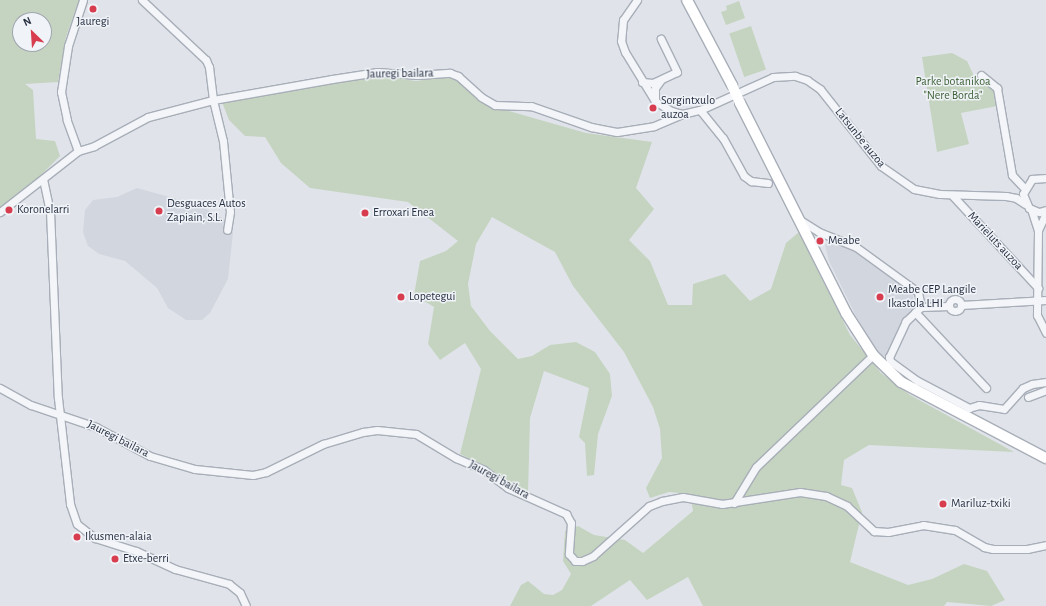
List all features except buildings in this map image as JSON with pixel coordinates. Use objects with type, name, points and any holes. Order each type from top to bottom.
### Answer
[{"type":"main road","points":[[687,0],[846,313],[873,355],[901,382],[1046,458]]},
{"type":"street","points":[[78,151],[67,120],[61,92],[68,46],[83,0]]},
{"type":"street","points":[[142,0],[206,60],[211,74],[213,100],[222,141],[230,212],[227,230]]},
{"type":"street","points":[[637,0],[623,20],[621,36],[625,52],[655,101],[671,111],[682,114]]},
{"type":"street","points":[[642,82],[660,80],[677,72],[661,38]]},
{"type":"street","name":"Jauregi bailara","points":[[0,212],[78,151],[94,146],[148,117],[213,100],[377,72],[418,75],[433,72],[458,76],[481,98],[495,105],[531,106],[591,127],[617,132],[654,126],[682,114]]},
{"type":"street","points":[[981,74],[998,88],[1012,175],[1024,188],[1028,207],[1038,230],[1038,288],[1042,301],[1037,315],[1046,333]]},
{"type":"street","name":"Latsunbe auzoa","points":[[682,114],[700,110],[780,76],[794,76],[807,80],[820,89],[881,166],[897,179],[921,191],[952,195],[1006,196],[1016,198],[1028,207],[1046,212]]},
{"type":"street","points":[[655,101],[655,88],[660,80]]},
{"type":"street","points":[[700,110],[723,138],[744,176],[751,181],[768,183]]},
{"type":"street","points":[[1024,188],[1032,180],[1046,177]]},
{"type":"street","points":[[43,179],[50,211],[57,382],[70,504],[77,524],[95,538],[136,551],[175,570],[229,584],[240,593],[246,606]]},
{"type":"street","name":"Marieluts auzoa","points":[[952,195],[1038,288]]},
{"type":"street","points":[[1038,230],[1046,212]]},
{"type":"street","points":[[799,220],[809,226],[856,246],[918,292],[921,307]]},
{"type":"street","points":[[1042,301],[961,305],[956,311],[950,306],[921,307],[906,321],[889,357],[890,361],[918,381],[964,408],[979,405],[1004,409],[1024,388],[1032,384],[1046,382]]},
{"type":"street","points":[[915,312],[986,388]]},
{"type":"street","points":[[734,503],[756,467],[873,355]]},
{"type":"street","name":"Jauregi bailara","points":[[0,388],[31,405],[96,427],[150,456],[195,469],[253,475],[266,472],[323,444],[362,432],[377,430],[416,434],[456,458],[484,470],[508,488],[566,514],[571,523],[569,554],[575,561],[582,561],[593,556],[649,506],[662,500],[683,497],[722,504],[800,492],[826,496],[847,506],[874,531],[888,532],[923,525],[955,530],[984,547],[993,549],[1027,549],[1046,545]]},
{"type":"street","points":[[1028,398],[1046,390]]},
{"type":"shaded area","points":[[137,188],[199,205],[224,219],[233,233],[228,279],[210,313],[202,320],[186,320],[168,308],[157,288],[125,261],[99,254],[88,246],[83,232],[85,210],[93,200],[117,197]]},
{"type":"shaded area","name":"Meabe CEP Langile Ikastola LHI","points":[[829,241],[852,250],[913,293],[913,308],[902,322],[894,346],[883,358],[872,343],[855,314],[829,261],[825,245]]},
{"type":"green space","points":[[0,0],[79,0],[66,37],[58,82],[25,84],[33,90],[36,139],[55,141],[60,156],[34,182],[0,208]]},
{"type":"green space","points":[[739,1],[745,18],[726,25],[721,12],[727,10],[726,6]]},
{"type":"green space","points":[[751,26],[766,69],[744,77],[729,33]]},
{"type":"green space","name":"Parke botanikoa \"Nere Borda\"","points":[[952,53],[967,61],[973,74],[983,84],[997,90],[998,97],[994,99],[997,106],[961,113],[969,144],[937,152],[922,57]]},
{"type":"green space","points":[[388,77],[416,81],[444,77],[457,78],[495,107],[586,133],[652,142],[636,188],[654,209],[629,240],[650,261],[668,305],[692,305],[693,284],[725,274],[750,301],[771,289],[786,243],[799,232],[850,335],[881,373],[910,395],[1014,452],[869,445],[844,460],[841,485],[852,488],[862,512],[850,562],[908,585],[932,579],[964,564],[987,571],[1005,600],[991,606],[947,602],[944,606],[703,606],[688,577],[647,600],[630,580],[591,606],[510,606],[521,585],[528,581],[544,594],[553,595],[562,590],[571,574],[563,561],[565,531],[578,526],[594,535],[625,540],[643,553],[693,511],[690,494],[669,492],[650,498],[646,488],[662,458],[660,429],[653,407],[624,352],[573,286],[555,252],[492,217],[476,244],[468,284],[471,306],[490,331],[518,359],[532,356],[550,345],[576,342],[595,352],[610,374],[612,396],[598,434],[594,475],[587,476],[585,443],[579,437],[589,388],[544,371],[530,418],[528,494],[515,489],[489,468],[460,454],[481,369],[465,343],[440,360],[428,344],[434,307],[414,295],[420,261],[446,251],[458,241],[408,202],[310,188],[281,163],[265,137],[245,136],[229,120],[222,102],[336,82]]},
{"type":"place","name":"Jauregi","points":[[93,9]]},
{"type":"place","name":"Sorgintxulo auzoa","points":[[653,108]]},
{"type":"place","name":"Koronelarri","points":[[9,210]]},
{"type":"place","name":"Desguaces Autos Zapiain, S.L.","points":[[159,211]]},
{"type":"place","name":"Erroxari Enea","points":[[365,213]]},
{"type":"place","name":"Meabe","points":[[820,241]]},
{"type":"place","name":"Lopetegui","points":[[401,297]]},
{"type":"place","name":"Meabe CEP Langile Ikastola LHI","points":[[880,297]]},
{"type":"place","name":"Mariluz-txiki","points":[[943,504]]},
{"type":"place","name":"Ikusmen-alaia","points":[[77,537]]},
{"type":"place","name":"Etxe-berri","points":[[115,559]]}]
